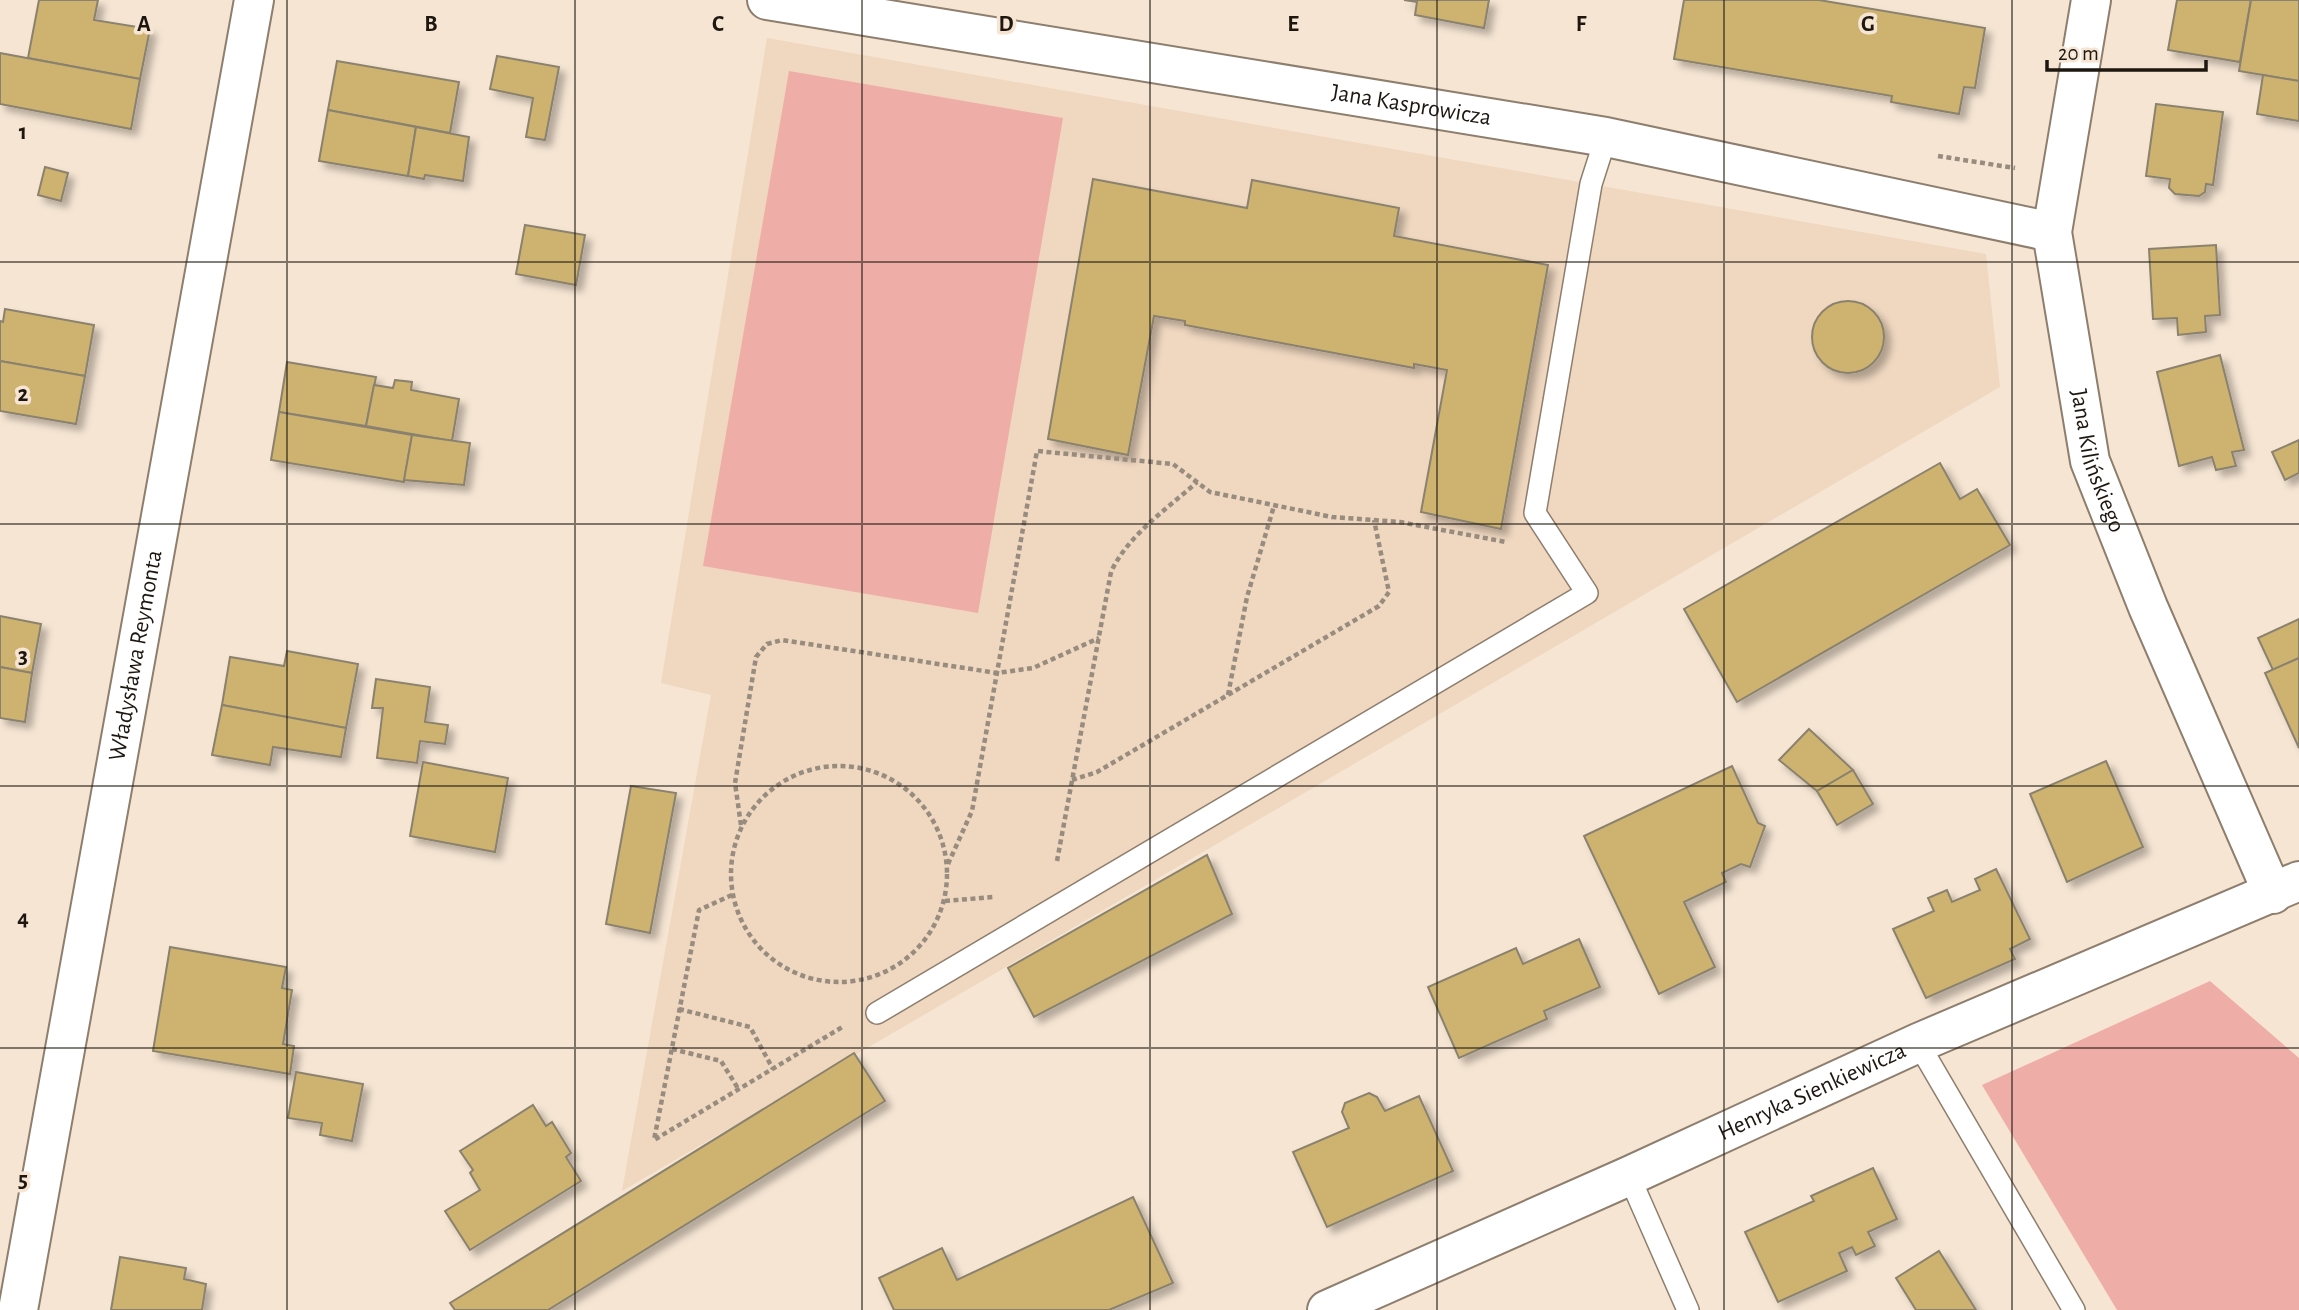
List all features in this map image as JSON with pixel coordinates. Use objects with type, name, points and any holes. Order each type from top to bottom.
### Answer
[{"type":"street","name":"Władysława Reymonta","points":[[18,1310],[254,0]]},
{"type":"street","name":"Jana Kasprowicza","points":[[768,0],[1606,136],[2052,232]]},
{"type":"street","name":"Jana Kilińskiego","points":[[2091,0],[2052,232],[2090,461],[2148,607],[2286,887]]},
{"type":"street","name":"Henryka Sienkiewicza","points":[[1328,1310],[1629,1177],[1918,1043],[2286,887]]},
{"type":"lane","points":[[877,1013],[1587,593],[1535,513],[1591,184],[1606,136]]},
{"type":"lane","points":[[1918,1043],[2074,1310]]},
{"type":"lane","points":[[1629,1177],[1688,1310]]},
{"type":"path","points":[[948,864],[972,811],[1037,451],[1173,464],[1210,492],[1332,517],[1374,520],[1509,542],[1535,513]]},
{"type":"path","points":[[1055,873],[1111,572],[1118,557],[1197,482]]},
{"type":"path","points":[[1228,695],[1247,597],[1275,506]]},
{"type":"path","points":[[1072,780],[1097,772],[1380,606],[1389,592],[1374,520]]},
{"type":"path","points":[[741,826],[735,783],[756,657],[766,644],[782,640],[997,673],[1033,668],[1099,638]]},
{"type":"path","points":[[824,766],[859,768],[892,779],[920,801],[939,830],[948,864],[945,901],[930,935],[905,962],[872,979],[845,983],[800,976],[768,958],[744,929],[732,895],[731,860],[741,826],[761,798],[790,777],[824,766]]},
{"type":"path","points":[[732,895],[699,910],[654,1140],[849,1023]]},
{"type":"path","points":[[842,991],[845,983]]},
{"type":"path","points":[[679,1009],[750,1027],[773,1069]]},
{"type":"path","points":[[672,1049],[721,1061],[738,1090]]},
{"type":"shaded area","points":[[767,38],[1986,254],[2000,387],[622,1191],[711,695],[661,683]]},
{"type":"shaded area","points":[[789,71],[1063,118],[978,613],[703,566]]},
{"type":"shaded area","points":[[2210,981],[2299,1058],[2299,1310],[2117,1310],[1982,1085]]},
{"type":"building","points":[[39,0],[98,0],[94,20],[150,29],[140,79],[28,58]]},
{"type":"building","points":[[1404,0],[1489,0],[1484,28],[1415,15],[1417,2]]},
{"type":"building","points":[[1684,0],[1819,0],[1985,28],[1975,88],[1964,87],[1959,114],[1891,102],[1892,96],[1674,59]]},
{"type":"building","points":[[2177,0],[2251,0],[2240,62],[2168,50]]},
{"type":"building","points":[[2251,0],[2299,0],[2299,81],[2239,71]]},
{"type":"building","points":[[0,53],[140,79],[131,129],[0,104]]},
{"type":"building","points":[[497,56],[559,67],[545,140],[526,137],[533,98],[490,89]]},
{"type":"building","points":[[337,61],[459,82],[450,133],[328,110]]},
{"type":"building","points":[[2263,75],[2299,81],[2299,121],[2257,114]]},
{"type":"building","points":[[2156,104],[2223,112],[2213,185],[2206,184],[2205,192],[2199,196],[2175,194],[2169,188],[2170,179],[2146,176]]},
{"type":"building","points":[[328,110],[416,127],[408,176],[319,161]]},
{"type":"building","points":[[416,127],[469,137],[463,181],[425,175],[424,179],[408,176]]},
{"type":"building","points":[[45,167],[68,173],[61,201],[38,195]]},
{"type":"building","points":[[1093,179],[1247,208],[1252,180],[1399,208],[1394,236],[1548,265],[1501,529],[1421,512],[1447,370],[1414,364],[1414,368],[1185,325],[1185,321],[1154,316],[1128,455],[1048,439]]},
{"type":"building","points":[[525,225],[585,235],[576,285],[516,274]]},
{"type":"building","points":[[2216,245],[2220,315],[2205,316],[2206,332],[2178,335],[2177,318],[2153,319],[2149,249]]},
{"type":"building","points":[[1848,301],[1868,307],[1878,317],[1884,337],[1878,357],[1868,367],[1848,373],[1828,367],[1818,357],[1812,337],[1818,317],[1828,307]]},
{"type":"building","points":[[5,309],[94,325],[85,376],[0,361],[0,321],[3,322]]},
{"type":"building","points":[[2220,355],[2244,450],[2232,452],[2236,466],[2216,470],[2212,457],[2179,466],[2157,372]]},
{"type":"building","points":[[0,361],[85,376],[76,424],[0,411]]},
{"type":"building","points":[[287,362],[376,377],[366,426],[279,412]]},
{"type":"building","points":[[395,380],[412,382],[411,390],[459,399],[452,441],[366,426],[374,385],[393,388]]},
{"type":"building","points":[[279,412],[412,435],[404,482],[271,460]]},
{"type":"building","points":[[412,435],[470,443],[464,485],[404,480]]},
{"type":"building","points":[[2299,440],[2299,473],[2285,480],[2272,452]]},
{"type":"building","points":[[1940,463],[1960,499],[1977,489],[2010,545],[1737,702],[1684,609]]},
{"type":"building","points":[[0,616],[41,624],[32,673],[0,667]]},
{"type":"building","points":[[2299,619],[2299,658],[2273,670],[2258,638]]},
{"type":"building","points":[[287,651],[358,664],[346,728],[222,705],[230,657],[284,666]]},
{"type":"building","points":[[2299,658],[2299,748],[2265,673]]},
{"type":"building","points":[[0,667],[32,673],[25,722],[0,718]]},
{"type":"building","points":[[376,679],[430,687],[425,722],[448,725],[445,744],[420,741],[417,763],[377,758],[383,708],[372,708]]},
{"type":"building","points":[[222,705],[346,728],[341,757],[273,747],[270,765],[212,755]]},
{"type":"building","points":[[1809,729],[1853,770],[1817,791],[1779,760]]},
{"type":"building","points":[[2106,761],[2143,847],[2067,882],[2030,794]]},
{"type":"building","points":[[423,762],[508,778],[495,852],[410,836]]},
{"type":"building","points":[[1732,766],[1758,823],[1765,826],[1750,867],[1741,864],[1722,873],[1726,882],[1684,902],[1715,967],[1659,994],[1584,836]]},
{"type":"building","points":[[1853,770],[1873,804],[1837,825],[1817,791]]},
{"type":"building","points":[[631,786],[676,793],[650,933],[606,924]]},
{"type":"building","points":[[1207,855],[1232,914],[1034,1017],[1008,968]]},
{"type":"building","points":[[1996,869],[2030,939],[2010,949],[2015,959],[1926,998],[1893,929],[1934,911],[1928,898],[1947,890],[1952,902],[1980,890],[1975,879]]},
{"type":"building","points":[[1579,939],[1600,987],[1544,1011],[1547,1019],[1459,1058],[1428,987],[1516,948],[1523,964]]},
{"type":"building","points":[[170,947],[286,967],[282,988],[292,990],[283,1044],[294,1046],[290,1074],[153,1051]]},
{"type":"building","points":[[854,1053],[885,1101],[548,1310],[455,1310],[450,1303]]},
{"type":"building","points":[[296,1072],[363,1084],[352,1141],[320,1135],[322,1123],[288,1118]]},
{"type":"building","points":[[1369,1093],[1377,1097],[1385,1111],[1419,1096],[1453,1171],[1327,1227],[1293,1152],[1349,1128],[1342,1112],[1345,1103]]},
{"type":"building","points":[[533,1105],[546,1126],[552,1122],[571,1153],[566,1157],[581,1181],[470,1250],[445,1211],[480,1190],[470,1173],[473,1170],[460,1151]]},
{"type":"building","points":[[1873,1168],[1897,1219],[1868,1232],[1875,1246],[1856,1255],[1852,1247],[1839,1253],[1847,1271],[1778,1302],[1745,1232],[1814,1201],[1811,1196]]},
{"type":"building","points":[[1133,1197],[1173,1283],[1109,1310],[894,1310],[879,1278],[942,1248],[957,1280]]},
{"type":"building","points":[[1939,1251],[1976,1310],[1916,1310],[1896,1278]]},
{"type":"building","points":[[120,1257],[186,1268],[184,1279],[206,1284],[202,1310],[111,1310]]}]
